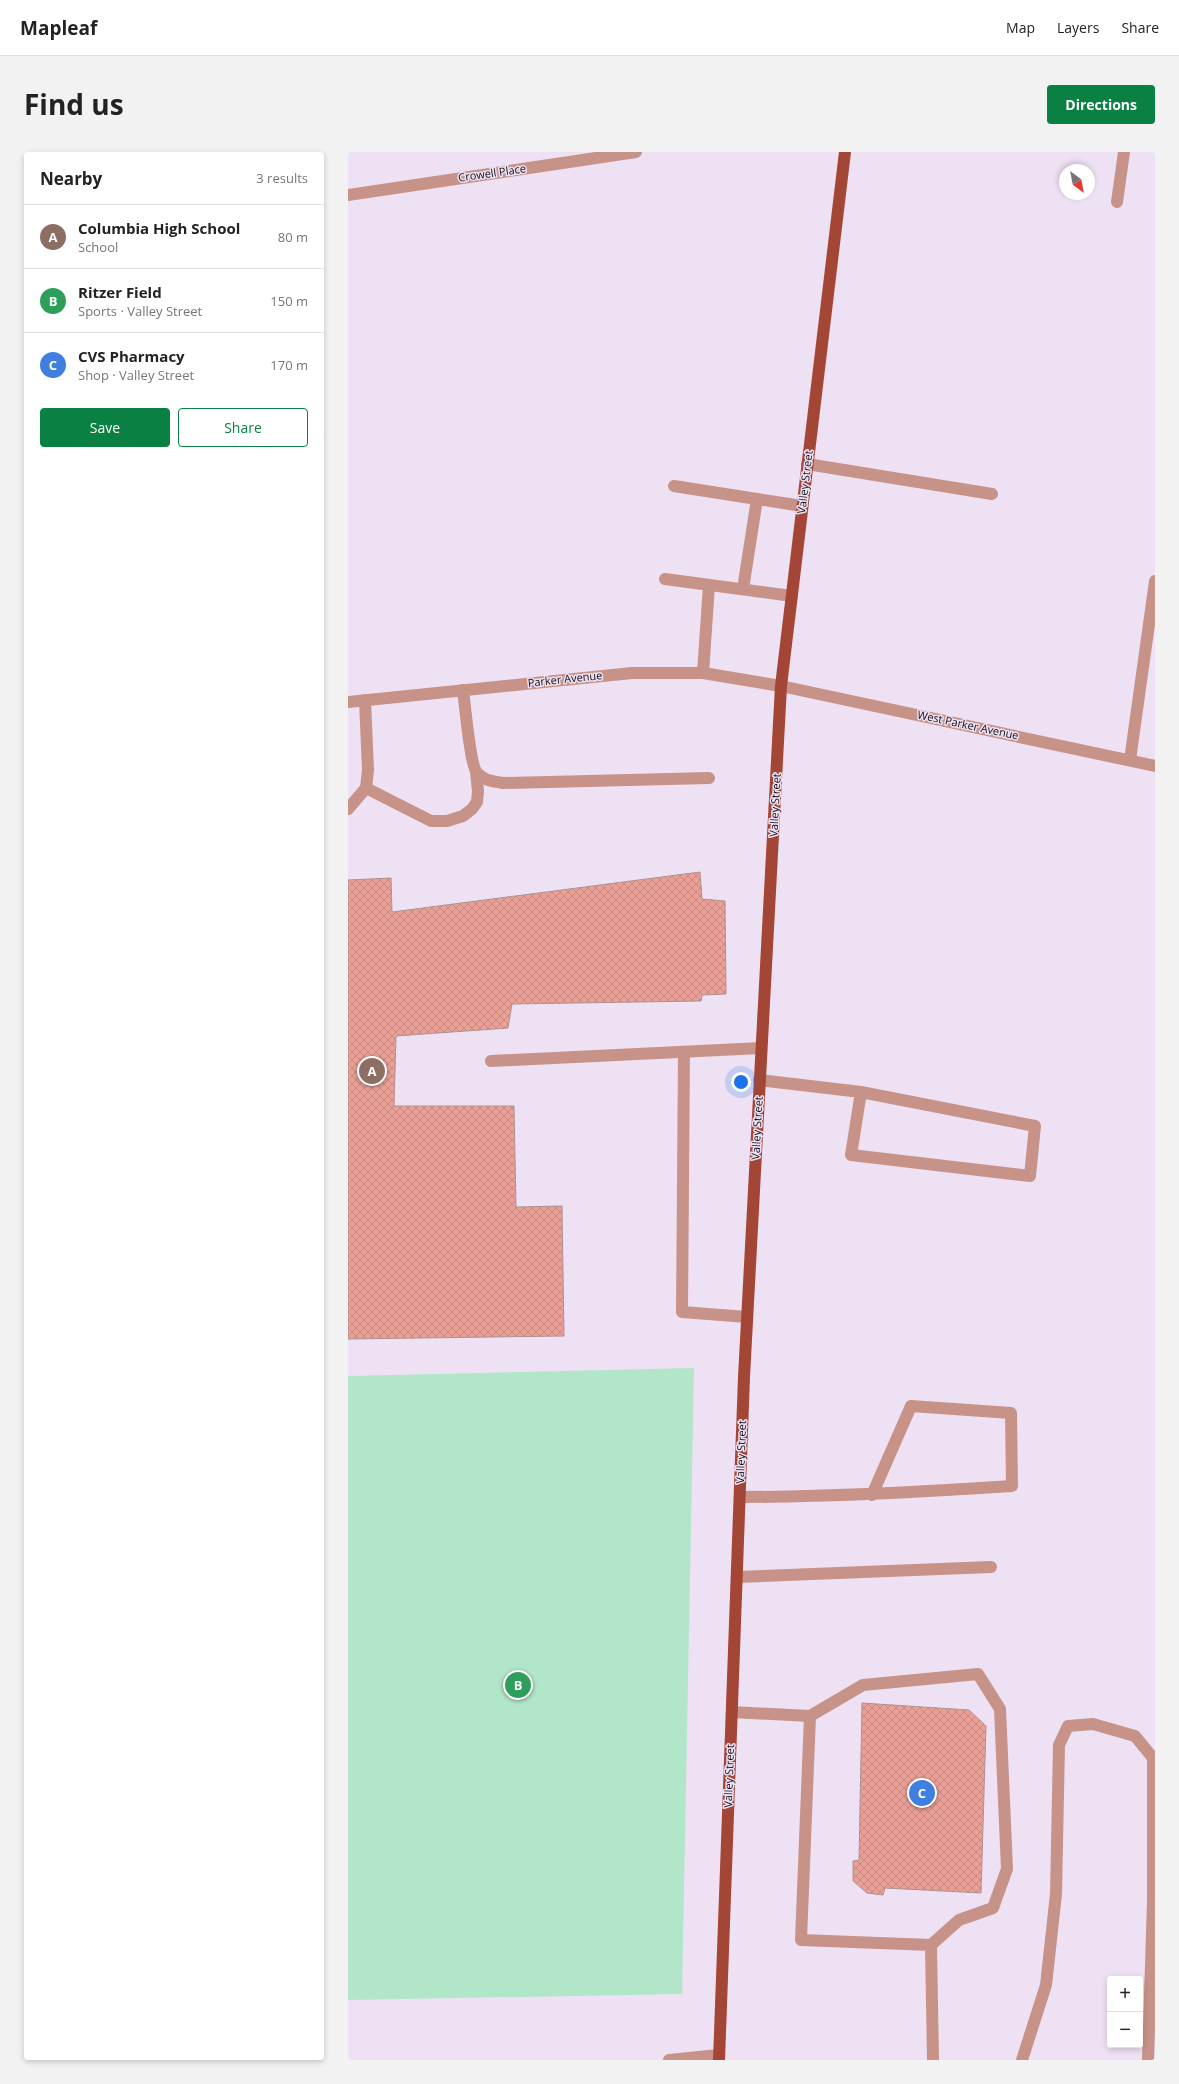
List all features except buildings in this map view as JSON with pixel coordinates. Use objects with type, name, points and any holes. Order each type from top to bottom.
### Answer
[{"type":"main road","name":"Valley Street","points":[[719,2058],[747,1317],[781,686],[845,152]]},
{"type":"street","name":"Crowell Place","points":[[348,195],[636,152]]},
{"type":"street","points":[[1117,202],[1124,152]]},
{"type":"street","points":[[807,464],[992,494]]},
{"type":"street","points":[[674,486],[802,506]]},
{"type":"street","points":[[743,589],[757,499]]},
{"type":"street","points":[[665,579],[792,596]]},
{"type":"street","points":[[1130,760],[1155,581]]},
{"type":"street","points":[[703,673],[709,585]]},
{"type":"street","name":"Parker Avenue","points":[[348,702],[632,673],[703,673],[781,686]]},
{"type":"street","name":"West Parker Avenue","points":[[781,686],[1155,766]]},
{"type":"street","points":[[366,788],[431,820],[447,821],[463,816],[472,809],[476,802],[478,791],[476,772],[472,760],[463,690]]},
{"type":"street","points":[[348,809],[366,788],[368,770],[365,700]]},
{"type":"street","points":[[476,772],[487,780],[503,783],[709,778]]},
{"type":"street","points":[[491,1061],[761,1048]]},
{"type":"street","points":[[684,1052],[682,1312],[747,1317]]},
{"type":"street","points":[[760,1080],[861,1092],[1035,1126],[1030,1176],[851,1155],[861,1092]]},
{"type":"street","points":[[740,1497],[827,1497],[1012,1486],[1011,1413],[911,1406],[872,1494]]},
{"type":"street","points":[[737,1577],[991,1567]]},
{"type":"street","points":[[732,1712],[810,1716],[862,1685],[978,1674],[1000,1709],[1007,1869],[993,1908],[959,1920],[931,1945],[801,1940],[810,1716]]},
{"type":"street","points":[[1022,2060],[1046,1985],[1056,1894],[1059,1745],[1068,1726],[1093,1724],[1135,1736],[1153,1758],[1153,1901],[1148,2060]]},
{"type":"street","points":[[931,1945],[933,2060]]},
{"type":"street","points":[[669,2060],[719,2058]]},
{"type":"green space","points":[[694,1368],[682,1994],[348,2000],[348,1376]]},
{"type":"place","name":"Columbia High School","points":[[372,1071]]},
{"type":"place","name":"Ritzer Field","points":[[518,1685]]},
{"type":"place","name":"CVS Pharmacy","points":[[922,1793]]}]
